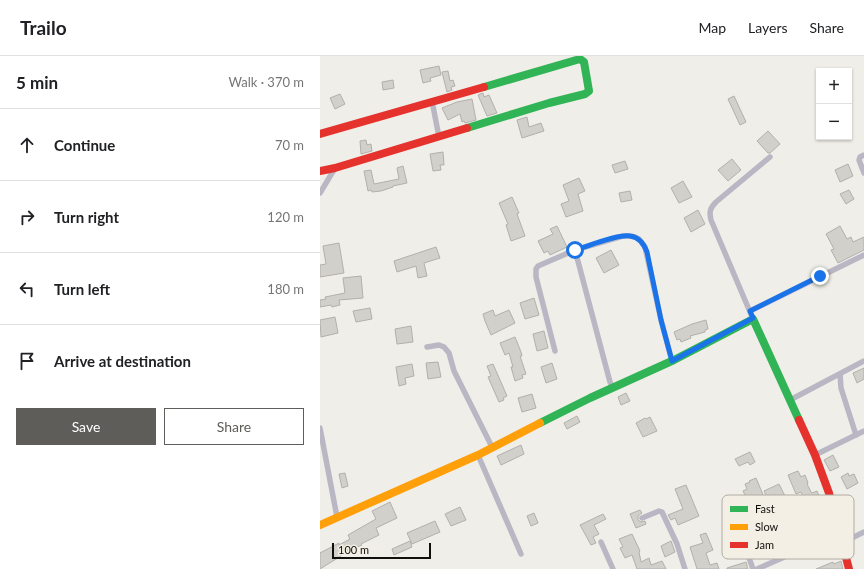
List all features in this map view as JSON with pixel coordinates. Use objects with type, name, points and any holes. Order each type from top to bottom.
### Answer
[{"type":"street","points":[[320,134],[577,59],[584,62],[589,89],[589,91],[585,94],[335,168],[320,171]]},
{"type":"street","points":[[432,102],[439,137]]},
{"type":"street","points":[[864,155],[860,157],[859,160],[864,173]]},
{"type":"street","points":[[770,157],[712,206],[710,213],[711,220],[751,315],[815,455],[830,495]]},
{"type":"street","points":[[320,193],[335,168]]},
{"type":"street","points":[[555,351],[536,277],[536,269],[575,250],[612,239],[630,236],[639,239],[643,243],[647,252],[661,320],[672,361]]},
{"type":"street","points":[[575,250],[610,382],[613,388]]},
{"type":"street","points":[[320,525],[478,455],[613,388],[672,361],[751,315],[864,255]]},
{"type":"street","points":[[427,346],[438,345],[444,347],[449,354],[454,371],[492,447]]},
{"type":"street","points":[[790,400],[864,361]]},
{"type":"street","points":[[840,374],[841,388],[856,435]]},
{"type":"street","points":[[320,428],[338,517]]},
{"type":"street","points":[[815,455],[864,431]]},
{"type":"street","points":[[478,455],[521,554]]},
{"type":"street","points":[[642,518],[659,511],[662,512],[677,544],[685,569]]},
{"type":"street","points":[[854,537],[864,532]]},
{"type":"street","points":[[601,542],[613,569]]},
{"type":"street","points":[[749,559],[753,569]]},
{"type":"street","points":[[757,569],[780,559]]},
{"type":"street","points":[[846,559],[849,569]]},
{"type":"building","points":[[439,66],[441,75],[430,78],[431,81],[423,83],[420,70]]},
{"type":"building","points":[[448,71],[450,81],[453,80],[455,86],[451,87],[452,90],[447,92],[442,72]]},
{"type":"building","points":[[393,80],[394,88],[383,90],[382,82]]},
{"type":"building","points":[[483,93],[484,97],[489,95],[497,113],[487,116],[478,95]]},
{"type":"building","points":[[340,94],[345,104],[335,109],[330,98]]},
{"type":"building","points":[[734,96],[746,122],[740,125],[728,99]]},
{"type":"building","points":[[472,99],[476,120],[465,123],[464,121],[462,122],[460,114],[448,120],[442,108],[457,102]]},
{"type":"building","points":[[527,117],[529,127],[541,123],[544,131],[522,138],[517,120]]},
{"type":"building","points":[[768,131],[780,144],[770,153],[768,153],[757,141]]},
{"type":"building","points":[[366,140],[367,145],[371,144],[372,151],[361,154],[360,141]]},
{"type":"building","points":[[443,152],[444,165],[440,165],[441,170],[433,171],[430,154]]},
{"type":"building","points":[[732,159],[741,170],[728,181],[718,170]]},
{"type":"building","points":[[625,161],[628,169],[615,173],[612,165]]},
{"type":"building","points":[[848,164],[853,176],[840,182],[835,170]]},
{"type":"building","points":[[403,166],[407,183],[393,186],[381,191],[368,191],[364,171],[371,170],[374,184],[399,179],[397,168]]},
{"type":"building","points":[[579,178],[585,191],[578,194],[583,211],[566,217],[561,204],[569,201],[563,185]]},
{"type":"building","points":[[683,181],[692,197],[679,203],[671,188]]},
{"type":"building","points":[[849,190],[854,199],[846,204],[840,194]]},
{"type":"building","points":[[630,191],[632,200],[621,202],[619,193]]},
{"type":"building","points":[[512,197],[519,213],[517,214],[525,236],[511,241],[506,225],[508,224],[499,203]]},
{"type":"building","points":[[698,210],[705,224],[691,232],[684,218]]},
{"type":"building","points":[[557,226],[567,247],[550,255],[548,251],[544,253],[538,241],[553,234],[550,229]]},
{"type":"building","points":[[840,226],[847,239],[851,237],[853,242],[864,237],[864,250],[838,263],[831,250],[834,249],[826,234]]},
{"type":"building","points":[[339,243],[344,273],[320,277],[320,265],[326,264],[323,246]]},
{"type":"building","points":[[436,247],[440,258],[424,263],[427,276],[418,278],[416,266],[397,272],[394,261]]},
{"type":"building","points":[[611,250],[619,265],[604,273],[596,258]]},
{"type":"building","points":[[361,276],[363,298],[339,300],[340,305],[320,307],[320,300],[326,299],[325,297],[345,293],[343,278]]},
{"type":"building","points":[[534,298],[539,315],[525,319],[520,303]]},
{"type":"building","points":[[370,308],[372,319],[356,322],[353,311]]},
{"type":"building","points":[[493,310],[495,316],[509,310],[515,323],[491,335],[483,314]]},
{"type":"building","points":[[335,317],[338,333],[321,337],[320,320]]},
{"type":"building","points":[[706,320],[708,329],[705,330],[705,332],[690,336],[691,338],[681,342],[680,339],[677,340],[674,332]]},
{"type":"building","points":[[411,326],[413,342],[397,344],[395,329]]},
{"type":"building","points":[[544,331],[548,348],[537,351],[533,334]]},
{"type":"building","points":[[515,337],[521,352],[522,356],[520,356],[526,374],[522,375],[523,378],[515,381],[509,353],[505,355],[500,343]]},
{"type":"building","points":[[438,362],[441,377],[428,379],[426,363]]},
{"type":"building","points":[[552,363],[557,379],[546,383],[541,367]]},
{"type":"building","points":[[412,364],[414,376],[405,378],[406,384],[399,386],[396,367]]},
{"type":"building","points":[[493,364],[507,396],[503,398],[504,400],[499,402],[488,377],[491,376],[487,366]]},
{"type":"building","points":[[864,368],[864,379],[857,383],[853,373]]},
{"type":"building","points":[[626,393],[630,401],[621,405],[618,397]]},
{"type":"building","points":[[532,394],[536,408],[522,412],[518,398]]},
{"type":"building","points":[[577,416],[580,422],[567,429],[564,423]]},
{"type":"building","points":[[650,417],[657,431],[643,437],[636,423]]},
{"type":"building","points":[[521,445],[524,454],[501,465],[497,456]]},
{"type":"building","points":[[750,452],[755,462],[750,465],[748,462],[739,466],[735,459]]},
{"type":"building","points":[[833,455],[839,467],[830,471],[824,460]]},
{"type":"building","points":[[798,471],[801,477],[805,475],[811,492],[817,491],[819,495],[802,495],[801,492],[796,494],[788,475]]},
{"type":"building","points":[[345,473],[348,486],[342,488],[339,474]]},
{"type":"building","points":[[848,473],[849,476],[854,474],[858,483],[847,489],[841,477]]},
{"type":"building","points":[[756,478],[763,495],[745,495],[743,491],[747,489],[745,484],[750,482],[749,481]]},
{"type":"building","points":[[779,484],[784,495],[766,495],[764,491]]},
{"type":"building","points":[[686,485],[699,516],[678,525],[675,518],[671,520],[668,515],[683,509],[675,489]]},
{"type":"building","points":[[390,502],[397,518],[376,528],[379,535],[361,544],[362,545],[340,554],[341,556],[320,569],[320,553],[350,539],[348,535],[376,519],[372,511]]},
{"type":"building","points":[[460,507],[466,520],[451,526],[445,514]]},
{"type":"building","points":[[640,510],[642,513],[638,516],[638,520],[641,522],[645,521],[646,524],[636,528],[630,514]]},
{"type":"building","points":[[534,513],[538,523],[531,526],[527,516]]},
{"type":"building","points":[[603,514],[606,519],[594,525],[599,534],[593,537],[596,543],[591,545],[580,525]]},
{"type":"building","points":[[435,521],[440,532],[412,544],[407,533]]},
{"type":"building","points":[[706,533],[713,550],[706,553],[710,565],[717,563],[719,569],[697,569],[690,547],[703,543],[700,535]]},
{"type":"building","points":[[632,534],[640,551],[641,562],[649,558],[651,565],[662,561],[666,569],[637,569],[632,555],[625,558],[620,548],[623,547],[619,539]]},
{"type":"building","points":[[410,541],[412,547],[394,555],[392,549]]},
{"type":"building","points":[[671,541],[675,552],[665,557],[661,546]]},
{"type":"building","points":[[841,561],[843,569],[816,569],[833,562],[834,564]]},
{"type":"building","points":[[746,562],[748,569],[727,569],[727,568]]},
{"type":"traffic: fast","points":[[467,128],[549,103],[585,94],[589,91],[584,62],[580,59],[484,87]]},
{"type":"traffic: fast","points":[[540,423],[590,398],[674,360],[753,319],[799,420]]},
{"type":"traffic: slow","points":[[320,525],[478,455],[540,423]]},
{"type":"traffic: jam","points":[[320,134],[484,87]]},
{"type":"traffic: jam","points":[[320,171],[335,168],[467,128]]},
{"type":"traffic: jam","points":[[799,420],[815,455],[830,495]]},
{"type":"traffic: jam","points":[[846,559],[849,569]]},
{"type":"route","points":[[575,250],[623,236],[635,237],[643,243],[647,252],[661,320],[672,361],[753,318],[750,311],[820,276]]}]
